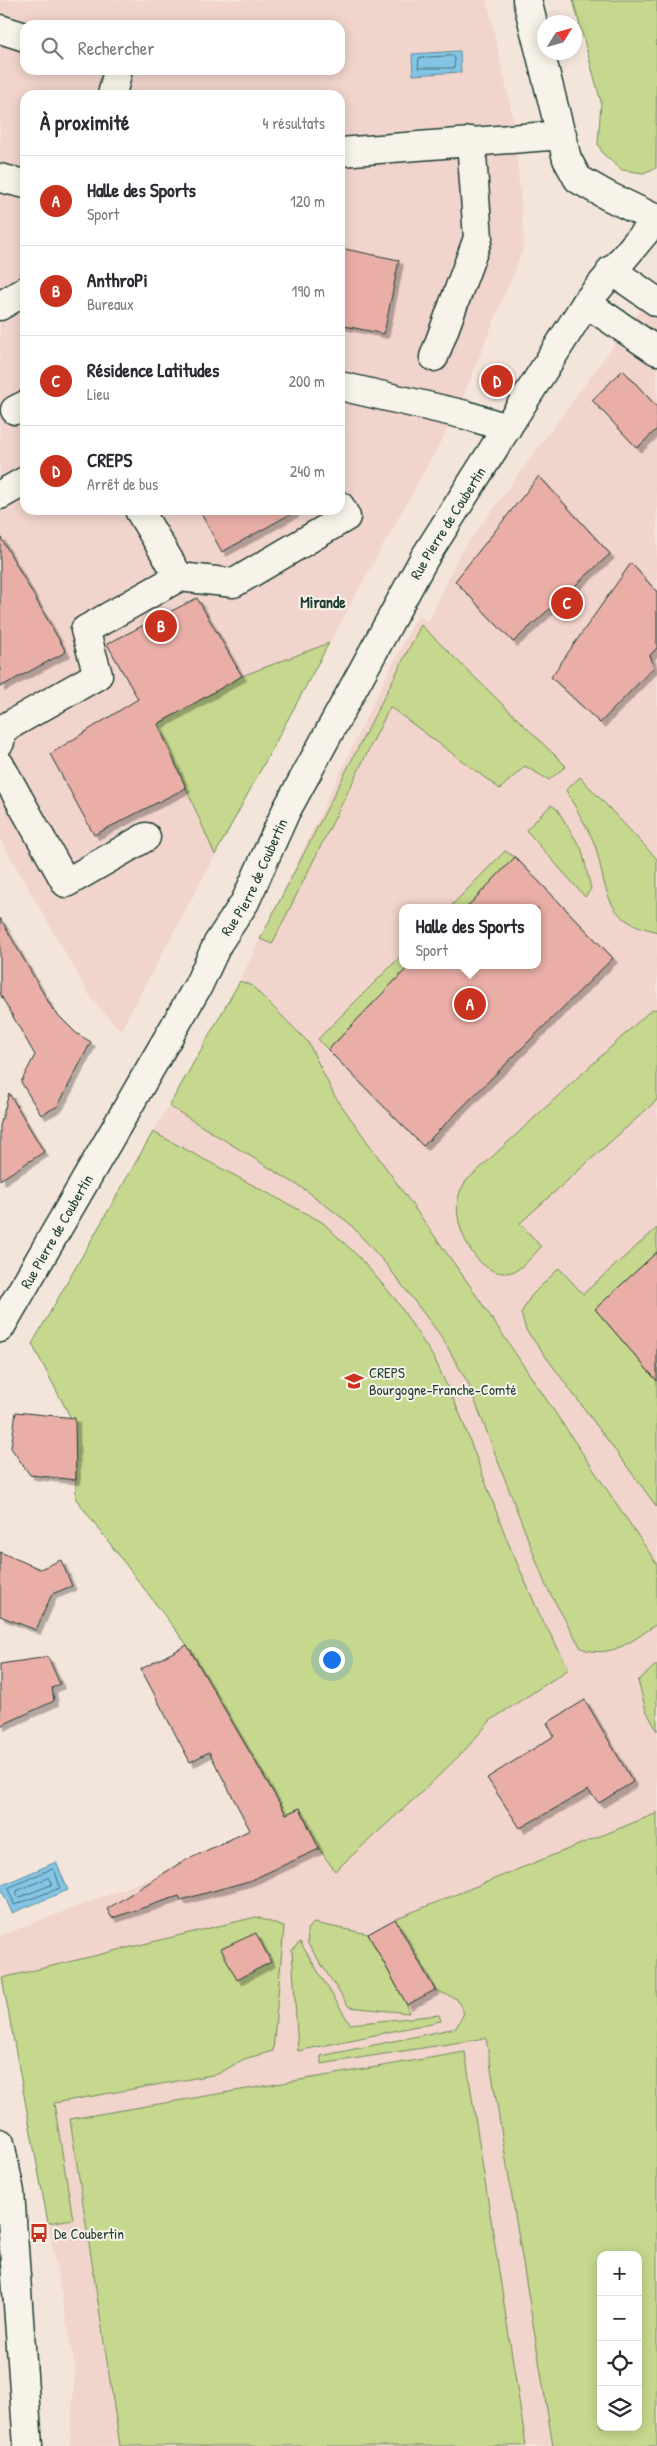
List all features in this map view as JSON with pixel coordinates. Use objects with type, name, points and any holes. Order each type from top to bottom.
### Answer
[{"type":"main road","name":"Rue Pierre de Coubertin","points":[[0,1328],[198,986],[218,943],[245,902],[286,811],[425,557],[586,303],[611,270],[657,218],[608,196],[578,179],[567,159],[527,0]]},
{"type":"main road","points":[[0,29],[20,35]]},
{"type":"main road","points":[[113,90],[117,75]]},
{"type":"main road","points":[[345,152],[562,135]]},
{"type":"main road","points":[[434,356],[478,238],[471,141]]},
{"type":"main road","points":[[0,178],[20,183]]},
{"type":"main road","points":[[611,270],[657,302]]},
{"type":"main road","points":[[0,306],[20,294]]},
{"type":"main road","points":[[586,303],[657,351]]},
{"type":"main road","points":[[345,387],[466,414],[507,428]]},
{"type":"main road","points":[[0,495],[20,484]]},
{"type":"main road","points":[[142,515],[179,577]]},
{"type":"main road","points":[[0,742],[1,730],[98,675],[85,630],[179,577],[234,583],[346,517],[345,515]]},
{"type":"main road","points":[[0,765],[66,883],[146,837]]},
{"type":"main road","points":[[0,2143],[10,2192],[28,2446]]},
{"type":"shaded area","points":[[0,0],[487,0],[514,123],[524,243],[520,257],[456,414],[329,643],[121,1030],[93,1001],[0,839]]},
{"type":"shaded area","name":"CREPS Bourgogne-Franche-Comté","points":[[657,287],[657,2446],[70,2446],[75,2367],[0,1968],[0,1936],[162,1874],[180,1863],[286,1814],[187,1645],[76,1499],[75,1426],[32,1344],[240,981],[383,683],[418,615],[428,623],[459,555]]},
{"type":"green space","points":[[573,0],[657,0],[656,168],[643,173],[622,170],[603,154],[598,144],[601,102],[582,33],[582,15],[577,15]]},
{"type":"green space","points":[[421,625],[566,766],[549,780],[525,766],[500,789],[390,707],[272,944],[260,939]]},
{"type":"green space","points":[[329,643],[215,855],[158,724],[242,676]]},
{"type":"green space","points":[[580,777],[657,859],[657,932],[631,923],[621,916],[608,896],[592,838],[566,790]]},
{"type":"green space","points":[[551,805],[557,809],[582,850],[591,889],[585,897],[526,830]]},
{"type":"green space","points":[[505,851],[515,857],[470,904],[453,904]]},
{"type":"green space","points":[[399,958],[399,969],[406,969],[328,1050],[318,1039]]},
{"type":"green space","points":[[240,981],[252,986],[308,1042],[334,1095],[468,1283],[657,1564],[657,1624],[630,1642],[602,1652],[581,1648],[546,1586],[468,1383],[441,1336],[386,1264],[349,1223],[307,1191],[169,1106]]},
{"type":"green space","points":[[657,1009],[657,1100],[520,1223],[541,1247],[529,1260],[515,1271],[502,1273],[490,1269],[479,1261],[470,1249],[459,1221],[457,1207],[459,1195],[466,1181],[651,1010]]},
{"type":"green space","points":[[153,1132],[322,1222],[358,1256],[396,1300],[434,1358],[460,1414],[507,1540],[539,1613],[569,1669],[491,1720],[465,1750],[423,1791],[335,1871],[319,1849],[300,1808],[286,1814],[187,1645],[76,1499],[75,1426],[32,1344]]},
{"type":"green space","points":[[657,1228],[657,1252],[595,1309],[657,1381],[657,1507],[526,1330],[521,1313],[531,1296],[559,1268],[583,1294]]},
{"type":"green space","points":[[657,1664],[657,1731],[646,1710],[638,1681]]},
{"type":"green space","points":[[657,1811],[657,2446],[553,2446],[486,2038],[321,2064],[321,2056],[456,2028],[464,2013],[457,1999],[435,1990],[395,1919],[655,1814]]},
{"type":"green space","points":[[256,1917],[284,1927],[273,2051],[244,2059],[218,2074],[54,2103],[73,2219],[48,2223],[2,1978]]},
{"type":"green space","points":[[314,1923],[368,1934],[407,2005],[409,2013],[349,2007],[308,1944],[307,1929]]},
{"type":"green space","points":[[300,1942],[350,2024],[439,2015],[441,2021],[298,2051],[292,1950]]},
{"type":"green space","points":[[465,2052],[526,2446],[120,2446],[70,2119]]},
{"type":"water","points":[[460,51],[461,72],[413,75],[412,54]]},
{"type":"water","points":[[56,1862],[68,1890],[12,1913],[0,1886]]},
{"type":"building","points":[[345,249],[399,260],[384,334],[345,326]]},
{"type":"building","points":[[623,370],[657,407],[657,429],[637,448],[592,400]]},
{"type":"building","points":[[539,476],[610,554],[513,642],[455,581]]},
{"type":"building","points":[[202,515],[289,515],[222,552]]},
{"type":"building","points":[[0,536],[66,652],[0,687]]},
{"type":"building","points":[[631,563],[657,592],[657,648],[650,655],[654,667],[600,723],[551,677]]},
{"type":"building","points":[[197,598],[242,676],[158,724],[186,788],[94,835],[50,754],[138,699],[107,644]]},
{"type":"building","points":[[515,857],[613,958],[423,1146],[328,1050],[406,969],[541,969],[541,904],[470,904]]},
{"type":"building","points":[[0,918],[53,1010],[76,1033],[91,1042],[58,1106],[41,1115],[21,1082],[35,1055],[0,994]]},
{"type":"building","points":[[9,1093],[44,1152],[0,1180],[0,1126]]},
{"type":"building","points":[[657,1252],[657,1381],[595,1309]]},
{"type":"building","points":[[16,1412],[75,1418],[76,1480],[30,1475],[11,1448]]},
{"type":"building","points":[[0,1552],[40,1569],[61,1560],[72,1586],[52,1594],[36,1630],[0,1616]]},
{"type":"building","points":[[187,1645],[286,1814],[300,1808],[319,1849],[249,1881],[181,1900],[179,1896],[112,1918],[107,1909],[180,1863],[250,1830],[209,1752],[190,1762],[141,1669]]},
{"type":"building","points":[[48,1657],[60,1684],[52,1688],[54,1701],[0,1726],[0,1664]]},
{"type":"building","points":[[585,1700],[633,1782],[599,1803],[588,1790],[520,1828],[487,1778],[554,1736],[547,1723]]},
{"type":"building","points":[[395,1919],[435,1990],[407,2005],[368,1934]]},
{"type":"building","points":[[256,1933],[271,1962],[237,1980],[221,1949]]},
{"type":"place","name":"CREPS","points":[[497,381]]},
{"type":"place","name":"Résidence Latitudes","points":[[567,603]]},
{"type":"place","name":"AnthroPi","points":[[161,626]]},
{"type":"place","name":"Halle des Sports","points":[[470,1004]]},
{"type":"place","name":"CREPS Bourgogne-Franche-Comté","points":[[354,1381]]},
{"type":"place","name":"De Coubertin","points":[[39,2233]]},
{"type":"district","name":"Mirande","points":[[323,602]]}]
